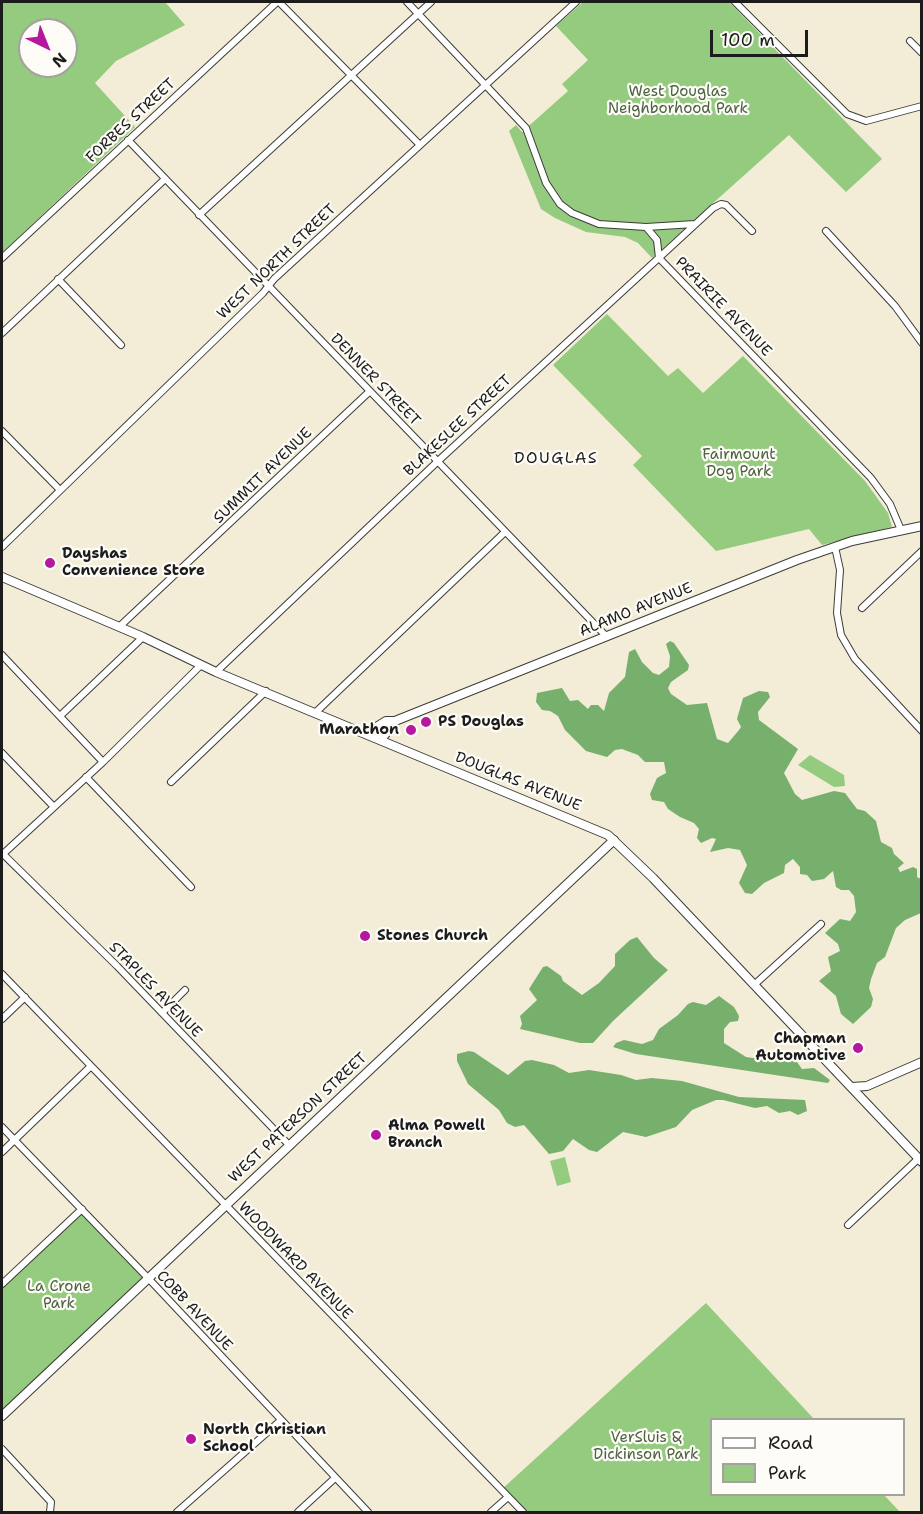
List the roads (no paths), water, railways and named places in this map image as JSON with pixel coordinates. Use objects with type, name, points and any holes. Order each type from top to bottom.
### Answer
[{"type":"main road","name":"DOUGLAS AVENUE","points":[[2,578],[143,637],[216,672],[601,831],[614,840],[920,1160]]},
{"type":"street","points":[[278,2],[419,144]]},
{"type":"street","name":"FORBES STREET","points":[[2,258],[278,2]]},
{"type":"street","points":[[407,2],[526,128],[550,193],[566,210],[599,224],[646,227],[695,224]]},
{"type":"street","points":[[199,215],[431,2]]},
{"type":"street","name":"WEST NORTH STREET","points":[[2,547],[268,286],[419,144],[576,2]]},
{"type":"street","points":[[735,2],[839,107],[853,117],[866,121],[876,120],[921,106]]},
{"type":"street","points":[[910,41],[921,53]]},
{"type":"street","name":"DENNER STREET","points":[[128,140],[606,636]]},
{"type":"street","points":[[2,333],[165,179]]},
{"type":"street","name":"BLAKESLEE STREET","points":[[216,672],[437,462],[695,224],[721,204],[726,205],[752,231]]},
{"type":"street","name":"PRAIRIE AVENUE","points":[[646,227],[657,240],[659,258],[870,478],[890,504],[901,530]]},
{"type":"street","points":[[826,231],[895,306],[921,343]]},
{"type":"street","points":[[58,279],[121,345]]},
{"type":"street","name":"SUMMIT AVENUE","points":[[119,627],[370,391]]},
{"type":"street","points":[[2,431],[60,490]]},
{"type":"street","name":"ALAMO AVENUE","points":[[367,734],[379,724],[395,721],[835,546],[921,526]]},
{"type":"street","points":[[316,712],[505,532]]},
{"type":"street","points":[[835,546],[840,570],[837,613],[841,635],[855,659],[921,730]]},
{"type":"street","points":[[862,608],[921,551]]},
{"type":"street","points":[[60,716],[143,637]]},
{"type":"street","points":[[2,655],[103,762]]},
{"type":"street","points":[[2,854],[103,762],[201,664]]},
{"type":"street","points":[[171,782],[266,691]]},
{"type":"street","points":[[381,740],[395,721]]},
{"type":"street","points":[[2,753],[54,807]]},
{"type":"street","points":[[86,777],[191,887]]},
{"type":"street","name":"WEST PATERSON STREET","points":[[2,1416],[614,840]]},
{"type":"street","name":"STAPLES AVENUE","points":[[2,854],[162,1013],[290,1146]]},
{"type":"street","points":[[754,985],[821,924]]},
{"type":"street","name":"WOODWARD AVENUE","points":[[2,974],[523,1512]]},
{"type":"street","points":[[162,1013],[185,990]]},
{"type":"street","points":[[2,1019],[25,997]]},
{"type":"street","points":[[852,1087],[867,1086],[921,1062]]},
{"type":"street","points":[[2,1152],[90,1067]]},
{"type":"street","name":"COBB AVENUE","points":[[2,1127],[368,1512]]},
{"type":"street","points":[[849,1225],[920,1160]]},
{"type":"street","points":[[2,1284],[81,1209]]},
{"type":"street","points":[[177,1512],[280,1420]]},
{"type":"street","points":[[2,1449],[51,1502],[51,1511]]},
{"type":"street","points":[[298,1512],[335,1478]]},
{"type":"street","points":[[491,1512],[508,1497]]},
{"type":"place","name":"Dayshas Convenience Store","points":[[50,563]]},
{"type":"place","name":"PS Douglas","points":[[426,722]]},
{"type":"place","name":"Marathon","points":[[411,730]]},
{"type":"place","name":"Stones Church","points":[[365,936]]},
{"type":"place","name":"Chapman Automotive","points":[[858,1048]]},
{"type":"place","name":"Alma Powell Branch","points":[[376,1135]]},
{"type":"place","name":"North Christian School","points":[[191,1439]]},
{"type":"district","name":"DOUGLAS","points":[[556,459]]},
{"type":"park label","name":"West Douglas Neighborhood Park","points":[[678,100]]},
{"type":"park label","name":"Fairmount Dog Park","points":[[739,464]]},
{"type":"park label","name":"La Crone Park","points":[[59,1296]]},
{"type":"park label","name":"VerSluis & Dickinson Park","points":[[646,1446]]}]
